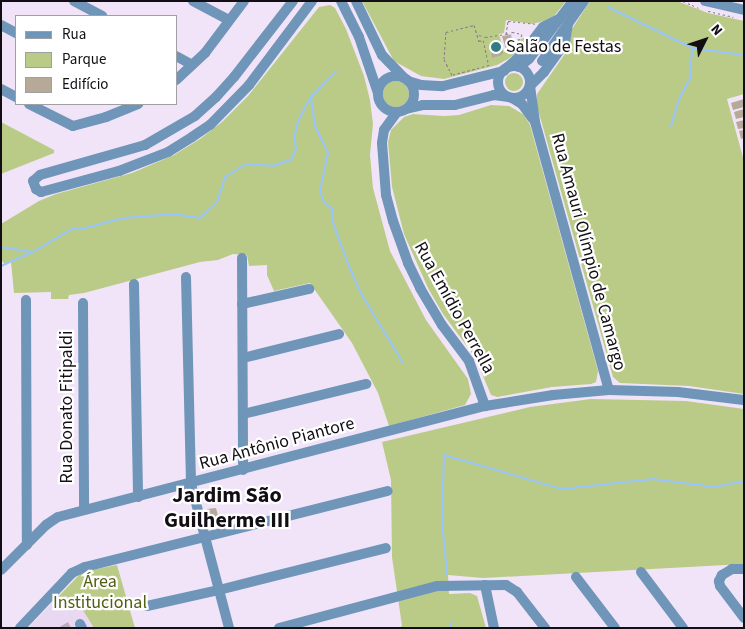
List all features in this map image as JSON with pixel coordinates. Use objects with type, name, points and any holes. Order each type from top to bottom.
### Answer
[{"type":"street","points":[[74,1],[100,15]]},
{"type":"street","points":[[193,1],[228,20]]},
{"type":"street","points":[[178,78],[206,53],[228,20],[244,1]]},
{"type":"street","points":[[293,1],[234,77],[195,116],[160,137],[123,153],[40,175],[33,181],[36,189],[41,192],[126,169],[168,152],[210,125],[249,85],[312,1]]},
{"type":"street","points":[[341,1],[359,37],[378,95],[384,107],[401,110],[422,105],[455,105],[494,95],[511,97],[525,94],[565,43],[553,29]]},
{"type":"street","points":[[356,1],[382,55],[406,80],[414,94],[411,104],[401,110]]},
{"type":"street","points":[[378,95],[381,85],[386,79],[398,76],[421,85],[443,86],[510,68],[529,59],[573,1]]},
{"type":"street","points":[[542,61],[553,29],[584,1]]},
{"type":"street","points":[[705,1],[734,5],[744,10]]},
{"type":"street","points":[[1,26],[15,33]]},
{"type":"street","points":[[178,57],[192,65]]},
{"type":"street","points":[[510,68],[528,74],[530,86]]},
{"type":"street","points":[[510,68],[500,77],[499,85],[502,92],[511,97]]},
{"type":"street","name":"Rua Amauri Olímpio de Camargo","points":[[530,86],[536,122],[608,390]]},
{"type":"street","points":[[1,89],[15,96]]},
{"type":"street","name":"Rua Amauri Olímpio de Camargo","points":[[511,97],[522,104],[536,122]]},
{"type":"street","points":[[31,105],[73,126],[131,105]]},
{"type":"street","name":"Rua Emídio Perrella","points":[[401,110],[384,130],[382,143],[386,194],[393,221],[405,256],[420,288],[442,325],[469,361],[485,406]]},
{"type":"street","points":[[242,258],[243,470]]},
{"type":"street","points":[[186,277],[191,484],[229,628]]},
{"type":"street","points":[[134,284],[138,497]]},
{"type":"street","points":[[242,304],[309,289]]},
{"type":"street","points":[[26,300],[27,545]]},
{"type":"street","name":"Rua Donato Fitipaldi","points":[[83,303],[84,510]]},
{"type":"street","points":[[243,358],[339,334]]},
{"type":"street","points":[[243,414],[366,384]]},
{"type":"street","name":"Rua Antônio Piantore","points":[[1,570],[46,525],[58,517],[191,484],[485,406],[553,394],[608,390],[678,392],[744,400]]},
{"type":"street","points":[[20,628],[72,573],[84,567],[388,491]]},
{"type":"street","points":[[26,516],[46,525]]},
{"type":"street","points":[[147,606],[386,548]]},
{"type":"street","points":[[744,568],[732,569],[722,575],[719,581],[720,586],[744,618]]},
{"type":"street","points":[[641,572],[683,628]]},
{"type":"street","points":[[576,577],[615,628]]},
{"type":"street","points":[[485,585],[494,628]]},
{"type":"street","points":[[279,628],[437,586],[485,585],[512,587],[545,628]]},
{"type":"path","points":[[506,34],[508,21]]},
{"type":"path","points":[[474,25],[477,35],[479,41],[483,40],[489,64],[452,75],[444,59],[446,32],[474,25]]},
{"type":"path","points":[[477,35],[486,37],[512,32],[529,36]]},
{"type":"path","points":[[513,41],[520,39],[522,34]]},
{"type":"shaded area","points":[[66,596],[81,607],[94,628],[28,628],[55,600]]},
{"type":"green space","points":[[362,1],[566,1],[555,15],[544,21],[532,24],[506,20],[504,33],[499,34],[504,52],[514,50],[514,43],[525,37],[530,37],[520,50],[508,59],[497,65],[444,79],[421,76],[394,61]]},
{"type":"green space","points":[[590,1],[677,1],[708,13],[744,21],[744,94],[727,99],[744,161],[744,394],[689,386],[620,383],[613,377],[537,106],[537,94],[569,48],[572,29]]},
{"type":"green space","points":[[330,5],[335,8],[346,29],[364,76],[370,100],[373,124],[370,155],[373,188],[390,251],[426,320],[468,379],[471,394],[465,405],[389,426],[378,393],[352,343],[310,283],[274,291],[267,275],[267,265],[249,266],[247,255],[233,254],[218,260],[200,262],[84,293],[69,295],[68,299],[51,299],[51,292],[14,293],[11,262],[5,265],[1,259],[1,224],[39,201],[56,194],[132,173],[174,155],[200,139],[222,122],[248,96],[319,7]]},
{"type":"green space","points":[[510,73],[518,73],[523,78],[521,89],[510,91],[505,86],[505,78]]},
{"type":"green space","points":[[396,81],[406,84],[409,94],[406,104],[396,107],[386,104],[383,94],[386,84]]},
{"type":"green space","points":[[491,105],[509,106],[524,115],[530,125],[598,371],[596,382],[591,384],[552,387],[497,397],[491,395],[475,357],[443,314],[428,288],[404,234],[392,187],[388,142],[391,130],[404,117],[413,114],[459,115]]},
{"type":"green space","points":[[1,122],[54,150],[54,153],[1,174]]},
{"type":"green space","points":[[591,399],[686,401],[744,409],[744,564],[483,578],[448,575],[449,594],[470,593],[477,596],[486,628],[399,628],[402,626],[392,557],[391,480],[382,442],[530,407]]},
{"type":"green space","name":"Área Institucional","points":[[117,565],[135,628],[94,628],[81,607],[66,596],[55,600],[82,572]]},
{"type":"building","points":[[510,35],[513,48],[506,50],[502,36]]},
{"type":"building","name":"Salão de Festas","points":[[498,42],[502,55],[492,58],[490,44]]},
{"type":"building","points":[[744,99],[744,107],[733,110],[731,103]]},
{"type":"building","points":[[744,109],[744,117],[736,119],[734,112]]},
{"type":"building","points":[[744,120],[744,128],[738,129],[736,122]]},
{"type":"building","points":[[744,130],[744,138],[741,139],[739,131]]},
{"type":"building","points":[[216,508],[220,523],[213,525],[207,509]]},
{"type":"waterway","points":[[608,7],[692,48],[744,55]]},
{"type":"waterway","points":[[671,126],[679,100],[690,77],[692,48]]},
{"type":"waterway","points":[[1,266],[33,252],[72,229],[85,228],[124,218],[175,214],[200,218],[217,202],[225,177],[246,164],[272,166],[291,160],[296,149],[294,138],[298,121],[304,109],[311,97],[336,71]]},
{"type":"waterway","points":[[311,98],[315,126],[328,153],[320,191],[324,202],[332,209],[332,220],[362,295],[403,363]]},
{"type":"waterway","points":[[1,247],[31,252]]},
{"type":"waterway","points":[[447,575],[442,521],[444,455],[562,489],[653,479],[714,487],[744,481]]},
{"type":"waterway","points":[[450,628],[452,622]]},
{"type":"place","name":"Salão de Festas","points":[[496,47]]},
{"type":"district","name":"Jardim São Guilherme III","points":[[227,508]]}]
